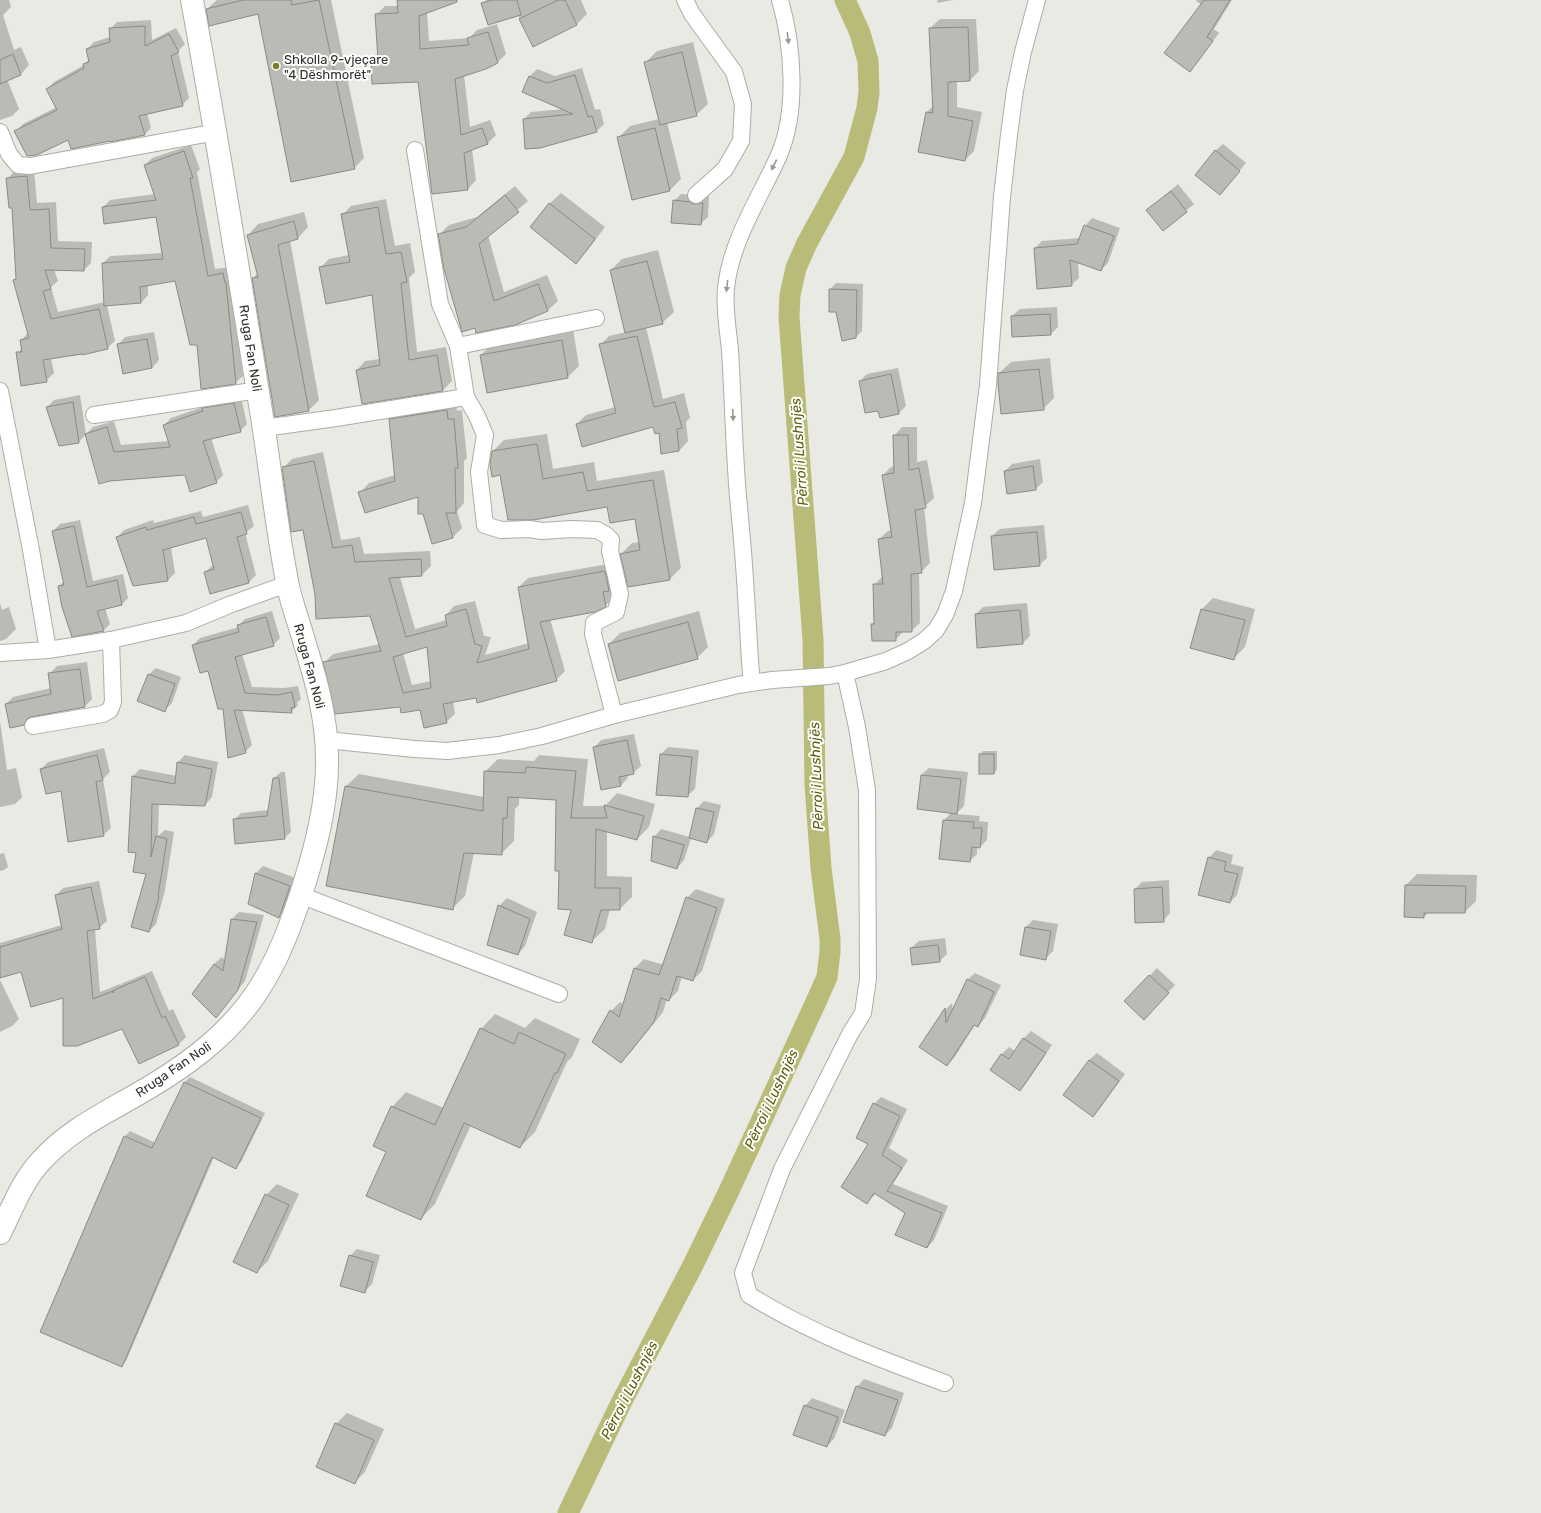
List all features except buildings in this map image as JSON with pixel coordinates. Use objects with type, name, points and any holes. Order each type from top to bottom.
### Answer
[{"type":"main road","name":"Rruga Fan Noli","points":[[0,1233],[19,1194],[38,1164],[56,1146],[83,1125],[135,1096],[178,1069],[212,1045],[236,1020],[256,994],[275,962],[292,921],[311,861],[326,791],[326,740],[320,695],[287,584],[217,132],[192,0]]},
{"type":"street","points":[[685,0],[692,14],[734,72],[743,104],[741,141],[725,169],[696,195]]},
{"type":"street","points":[[752,682],[735,448],[730,350],[726,314],[726,288],[734,252],[752,210],[780,153],[788,118],[791,99],[790,61],[784,13],[780,0]]},
{"type":"street","points":[[326,740],[447,751],[474,749],[542,736],[614,715],[752,682],[841,674],[886,661],[924,641],[936,630],[945,614],[954,591],[973,503],[986,401],[1002,197],[1015,90],[1023,52],[1037,0]]},
{"type":"street","points":[[0,132],[9,154],[18,164],[30,166],[217,132]]},
{"type":"street","points":[[415,150],[440,304],[458,346],[466,397],[477,416],[485,435],[479,472],[485,525],[501,530],[529,529],[542,532],[572,529],[597,530],[611,540],[610,551],[620,594],[616,612],[594,622],[593,634],[614,715]]},
{"type":"street","points":[[458,346],[596,318]]},
{"type":"street","points":[[94,415],[258,390]]},
{"type":"street","points":[[0,391],[31,550],[48,650]]},
{"type":"street","points":[[264,428],[466,397]]},
{"type":"street","points":[[0,653],[48,650],[110,640],[186,624],[229,605],[287,584]]},
{"type":"street","points":[[34,726],[103,714],[110,710],[113,702],[110,640]]},
{"type":"street","points":[[841,674],[857,727],[867,790],[868,979],[866,1000],[863,1013],[850,1034],[782,1169],[743,1273],[749,1295],[780,1314],[854,1349],[945,1383]]},
{"type":"street","points":[[300,895],[559,994]]},
{"type":"waterway","name":"Përroi i Lushnjës","points":[[568,1513],[620,1405],[692,1267],[728,1193],[827,977],[830,939],[821,868],[815,785],[813,640],[789,317],[790,295],[796,268],[807,243],[854,157],[867,108],[869,92],[868,61],[860,33],[845,0]]},
{"type":"place","name":"Shkolla 9-vjeçare \"4 Dëshmorët\"","points":[[276,66]]}]
